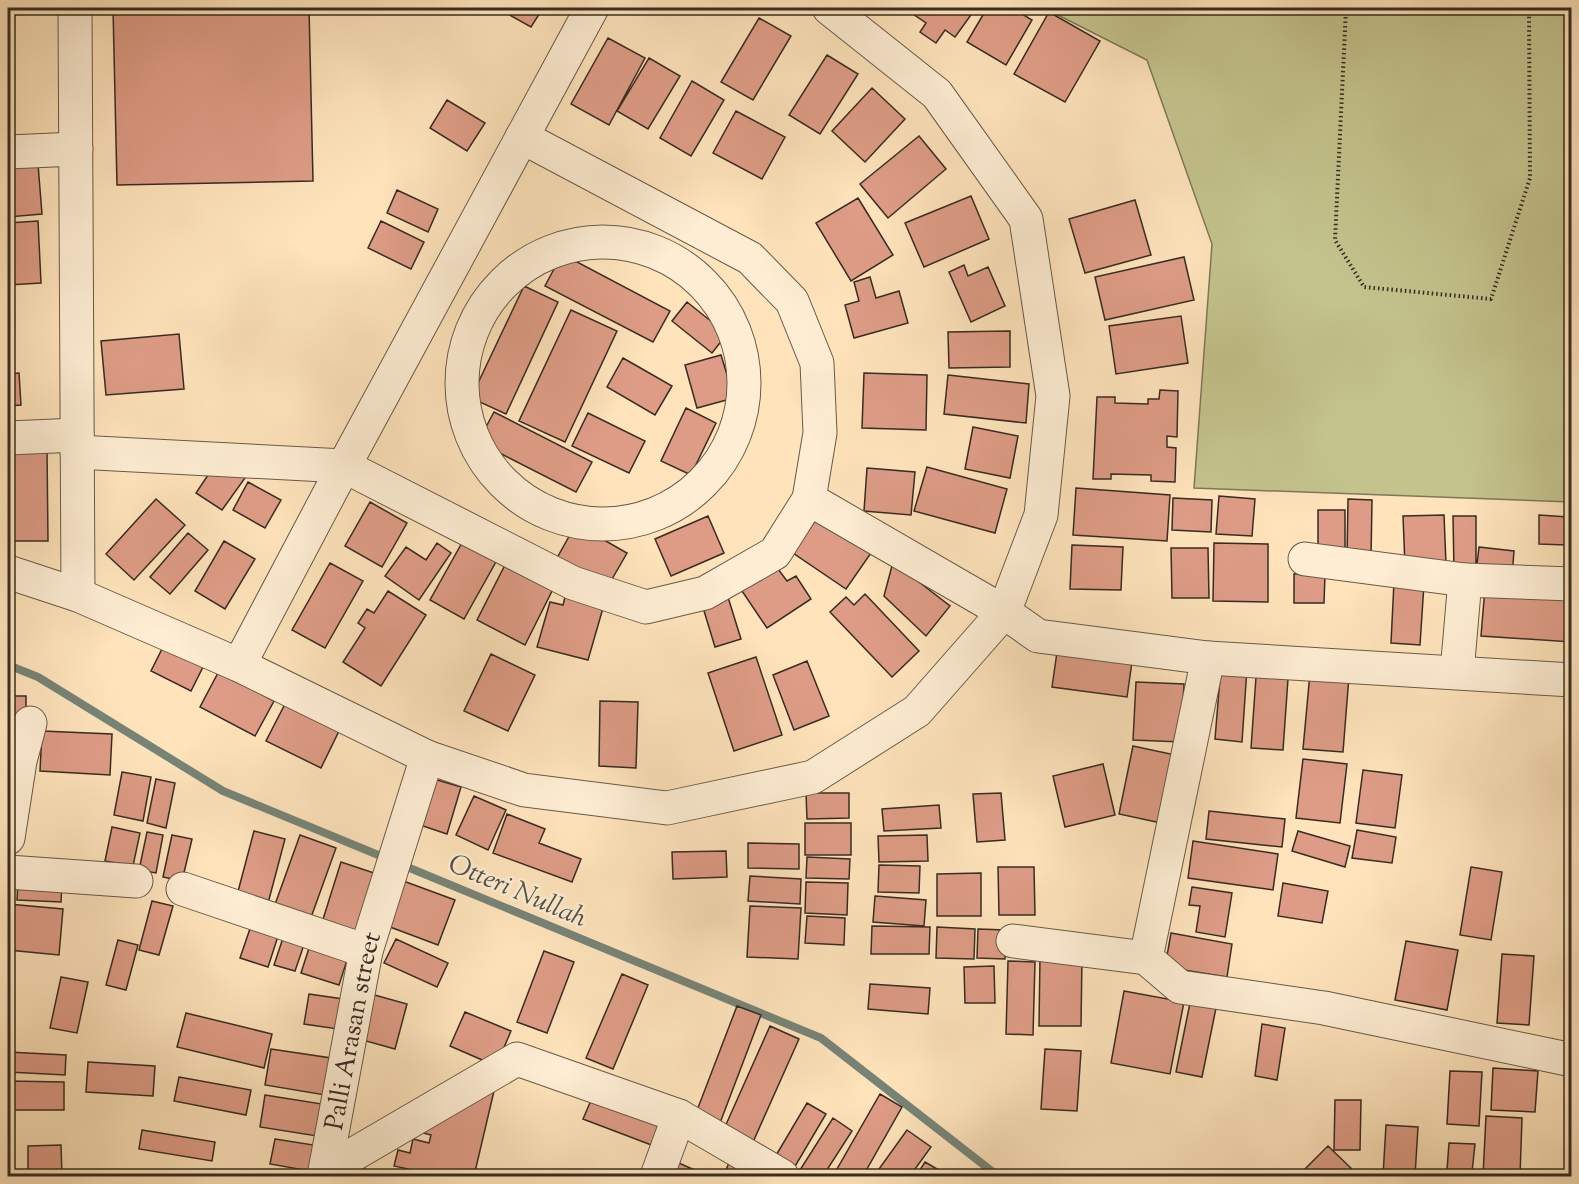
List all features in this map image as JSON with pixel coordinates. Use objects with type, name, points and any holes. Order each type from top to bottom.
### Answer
[{"type":"street","points":[[75,8],[78,596]]},
{"type":"street","points":[[239,665],[592,8]]},
{"type":"street","points":[[8,572],[78,596],[239,665],[427,757],[525,789],[667,808],[813,777],[917,711],[1004,612],[1041,515],[1053,396],[1026,219],[937,94],[829,8]]},
{"type":"street","points":[[8,438],[344,466],[573,583],[646,607],[705,593],[775,553],[809,500],[820,433],[817,363],[792,301],[750,258],[522,137]]},
{"type":"street","points":[[8,152],[76,150]]},
{"type":"street","points":[[589,241],[638,245],[682,264],[717,297],[740,340],[746,387],[736,435],[711,476],[673,506],[631,522],[586,524],[542,511],[505,486],[478,451],[462,409],[461,364],[474,321],[503,282],[542,254],[589,241]]},
{"type":"street","points":[[435,298],[474,321]]},
{"type":"street","points":[[809,500],[1004,612],[1038,636],[1208,658],[1572,680]]},
{"type":"street","points":[[1305,559],[1465,580],[1572,584]]},
{"type":"street","points":[[1457,672],[1465,580]]},
{"type":"street","points":[[1146,958],[1208,658]]},
{"type":"street","points":[[8,838],[14,761],[30,723]]},
{"type":"street","name":"Palli Arasan street","points":[[324,1174],[366,951],[427,757]]},
{"type":"street","points":[[8,872],[136,881]]},
{"type":"street","points":[[183,889],[366,951]]},
{"type":"street","points":[[1013,940],[1146,958],[1179,987],[1324,1008],[1572,1060]]},
{"type":"street","points":[[324,1174],[517,1059],[679,1116],[782,1176]]},
{"type":"street","points":[[657,1176],[679,1116]]},
{"type":"path","points":[[1346,8],[1335,240],[1364,288],[1491,299],[1530,178],[1529,8]]},
{"type":"shaded area","points":[[1044,8],[1571,8],[1571,502],[1194,488],[1212,244],[1147,60]]},
{"type":"building","points":[[8,8],[19,8],[19,12],[8,13]]},
{"type":"building","points":[[113,8],[309,8],[313,181],[117,185]]},
{"type":"building","points":[[497,8],[543,8],[531,27]]},
{"type":"building","points":[[918,8],[976,8],[955,37],[945,30],[936,43],[920,32],[926,23],[913,14]]},
{"type":"building","points":[[987,8],[1012,8],[1032,20],[1006,65],[967,42]]},
{"type":"building","points":[[1049,12],[1100,41],[1065,102],[1014,74]]},
{"type":"building","points":[[759,18],[791,36],[753,100],[721,82]]},
{"type":"building","points":[[8,34],[12,100],[8,100]]},
{"type":"building","points":[[608,38],[645,58],[609,125],[571,104]]},
{"type":"building","points":[[827,55],[858,74],[820,134],[789,115]]},
{"type":"building","points":[[649,58],[680,76],[648,129],[617,111]]},
{"type":"building","points":[[692,81],[724,100],[691,156],[660,138]]},
{"type":"building","points":[[872,88],[905,119],[865,162],[832,131]]},
{"type":"building","points":[[447,100],[485,123],[467,151],[430,128]]},
{"type":"building","points":[[736,111],[785,137],[762,179],[713,153]]},
{"type":"building","points":[[919,136],[946,169],[888,218],[860,184]]},
{"type":"building","points":[[38,164],[42,214],[8,217],[8,166]]},
{"type":"building","points":[[397,190],[438,209],[428,232],[387,213]]},
{"type":"building","points":[[971,196],[989,239],[924,267],[905,223]]},
{"type":"building","points":[[858,198],[893,255],[851,281],[816,223]]},
{"type":"building","points":[[1135,200],[1151,255],[1085,273],[1069,219]]},
{"type":"building","points":[[38,221],[41,283],[8,285],[8,223]]},
{"type":"building","points":[[381,221],[424,242],[411,269],[368,248]]},
{"type":"building","points":[[562,254],[670,311],[653,342],[545,286]]},
{"type":"building","points":[[1184,257],[1194,300],[1105,320],[1095,277]]},
{"type":"building","points":[[964,265],[968,276],[988,267],[1005,306],[971,322],[949,272]]},
{"type":"building","points":[[870,277],[876,298],[899,291],[908,323],[854,338],[845,305],[859,301],[854,282]]},
{"type":"building","points":[[524,286],[558,302],[506,414],[471,398]]},
{"type":"building","points":[[687,302],[727,334],[712,353],[672,321]]},
{"type":"building","points":[[571,310],[617,331],[565,442],[519,421]]},
{"type":"building","points":[[1181,316],[1188,363],[1116,374],[1109,326]]},
{"type":"building","points":[[1010,331],[1010,367],[949,368],[948,332]]},
{"type":"building","points":[[179,334],[184,389],[106,395],[101,341]]},
{"type":"building","points":[[721,355],[734,398],[697,408],[685,365]]},
{"type":"building","points":[[623,358],[672,386],[655,415],[607,387]]},
{"type":"building","points":[[19,373],[21,405],[8,406],[8,374]]},
{"type":"building","points":[[864,373],[927,375],[926,430],[862,428]]},
{"type":"building","points":[[948,375],[1029,384],[1026,423],[944,414]]},
{"type":"building","points":[[1160,390],[1178,391],[1177,437],[1167,436],[1167,447],[1176,448],[1175,482],[1151,481],[1151,475],[1111,474],[1111,479],[1093,479],[1097,397],[1115,397],[1115,403],[1148,404],[1148,399],[1159,399]]},
{"type":"building","points":[[686,408],[716,423],[691,475],[661,461]]},
{"type":"building","points":[[494,412],[592,462],[576,492],[478,442]]},
{"type":"building","points":[[588,413],[645,441],[629,473],[572,446]]},
{"type":"building","points":[[973,427],[1018,436],[1010,478],[965,469]]},
{"type":"building","points":[[8,448],[47,448],[48,541],[8,541]]},
{"type":"building","points":[[218,460],[245,478],[222,510],[196,493]]},
{"type":"building","points":[[927,467],[1007,489],[995,533],[914,511]]},
{"type":"building","points":[[867,468],[915,472],[911,515],[864,511]]},
{"type":"building","points":[[248,482],[281,500],[265,528],[233,510]]},
{"type":"building","points":[[1076,488],[1170,495],[1167,541],[1073,535]]},
{"type":"building","points":[[1219,496],[1255,499],[1252,536],[1216,534]]},
{"type":"building","points":[[1173,498],[1212,500],[1211,532],[1172,530]]},
{"type":"building","points":[[1571,498],[1572,555],[1567,555]]},
{"type":"building","points":[[156,499],[185,525],[134,580],[106,554]]},
{"type":"building","points":[[1348,499],[1372,500],[1371,558],[1347,558]]},
{"type":"building","points":[[370,502],[407,523],[382,567],[345,546]]},
{"type":"building","points":[[1318,510],[1345,510],[1345,550],[1318,549]]},
{"type":"building","points":[[1444,515],[1446,564],[1405,565],[1403,516]]},
{"type":"building","points":[[1539,515],[1568,517],[1566,545],[1539,544]]},
{"type":"building","points":[[708,516],[724,553],[671,576],[655,539]]},
{"type":"building","points":[[1453,516],[1476,516],[1476,571],[1454,571]]},
{"type":"building","points":[[817,518],[871,553],[846,589],[793,553]]},
{"type":"building","points":[[576,524],[627,553],[608,586],[557,558]]},
{"type":"building","points":[[188,533],[208,550],[170,594],[150,577]]},
{"type":"building","points":[[224,541],[255,559],[225,609],[195,591]]},
{"type":"building","points":[[463,541],[497,560],[464,619],[430,600]]},
{"type":"building","points":[[437,543],[451,553],[419,600],[385,576],[406,547],[426,560]]},
{"type":"building","points":[[1214,543],[1268,544],[1268,602],[1213,601]]},
{"type":"building","points":[[1072,545],[1123,547],[1121,590],[1070,589]]},
{"type":"building","points":[[1479,547],[1514,551],[1512,577],[1476,573]]},
{"type":"building","points":[[1171,548],[1208,548],[1209,598],[1172,598]]},
{"type":"building","points":[[507,561],[555,585],[525,645],[477,620]]},
{"type":"building","points":[[893,562],[950,606],[926,636],[884,596]]},
{"type":"building","points":[[330,563],[363,581],[325,648],[292,630]]},
{"type":"building","points":[[775,565],[787,581],[796,576],[811,599],[767,628],[740,588]]},
{"type":"building","points":[[1294,574],[1325,574],[1324,603],[1294,603]]},
{"type":"building","points":[[1394,582],[1424,584],[1420,645],[1391,643]]},
{"type":"building","points":[[1485,588],[1572,594],[1572,642],[1481,636]]},
{"type":"building","points":[[388,591],[426,615],[381,686],[343,662],[365,628],[358,623],[367,609],[374,613]]},
{"type":"building","points":[[727,594],[741,639],[715,647],[701,601]]},
{"type":"building","points":[[865,594],[919,651],[892,677],[830,612],[846,597],[854,605]]},
{"type":"building","points":[[565,597],[603,608],[588,660],[537,647],[550,602],[563,605]]},
{"type":"building","points":[[165,643],[205,663],[191,691],[151,671]]},
{"type":"building","points":[[1057,652],[1132,662],[1127,697],[1052,687]]},
{"type":"building","points":[[491,654],[535,675],[508,731],[464,711]]},
{"type":"building","points":[[756,657],[782,735],[734,751],[708,673]]},
{"type":"building","points":[[807,661],[829,716],[794,730],[773,675]]},
{"type":"building","points":[[1221,666],[1247,668],[1242,742],[1215,739]]},
{"type":"building","points":[[219,671],[274,701],[255,736],[200,707]]},
{"type":"building","points":[[1310,673],[1349,676],[1343,752],[1303,749]]},
{"type":"building","points":[[1256,677],[1288,679],[1283,750],[1251,748]]},
{"type":"building","points":[[1136,682],[1184,684],[1181,742],[1133,740]]},
{"type":"building","points":[[8,689],[9,696],[26,696],[26,730],[8,731]]},
{"type":"building","points":[[600,701],[638,702],[636,768],[599,766]]},
{"type":"building","points":[[285,704],[339,731],[321,768],[266,741]]},
{"type":"building","points":[[42,731],[112,734],[110,775],[40,771]]},
{"type":"building","points":[[1133,746],[1180,756],[1166,824],[1119,814]]},
{"type":"building","points":[[1303,759],[1347,764],[1340,823],[1296,818]]},
{"type":"building","points":[[1103,764],[1115,815],[1065,827],[1053,776]]},
{"type":"building","points":[[1363,770],[1402,775],[1395,828],[1356,823]]},
{"type":"building","points":[[122,772],[151,777],[143,821],[114,815]]},
{"type":"building","points":[[156,779],[175,783],[166,828],[147,823]]},
{"type":"building","points":[[434,779],[461,787],[447,834],[420,825]]},
{"type":"building","points":[[806,793],[849,793],[849,818],[807,819]]},
{"type":"building","points":[[1001,793],[1005,840],[977,842],[973,794]]},
{"type":"building","points":[[474,796],[506,810],[488,850],[456,835]]},
{"type":"building","points":[[939,805],[941,828],[884,831],[882,809]]},
{"type":"building","points":[[1209,811],[1285,819],[1282,847],[1206,839]]},
{"type":"building","points":[[507,814],[545,829],[539,843],[581,859],[572,882],[493,853]]},
{"type":"building","points":[[805,823],[851,823],[851,855],[805,855]]},
{"type":"building","points":[[112,827],[140,833],[133,866],[105,861]]},
{"type":"building","points":[[1357,830],[1396,837],[1392,863],[1352,858]]},
{"type":"building","points":[[254,831],[285,839],[267,907],[236,899]]},
{"type":"building","points":[[1298,831],[1350,846],[1345,867],[1292,851]]},
{"type":"building","points":[[147,832],[163,835],[156,873],[139,870]]},
{"type":"building","points":[[172,835],[192,839],[182,881],[163,877]]},
{"type":"building","points":[[300,835],[336,848],[309,923],[273,910]]},
{"type":"building","points":[[927,835],[928,861],[879,862],[878,836]]},
{"type":"building","points":[[1193,841],[1278,854],[1273,890],[1188,878]]},
{"type":"building","points":[[748,843],[799,844],[799,869],[748,868]]},
{"type":"building","points":[[726,851],[727,877],[673,879],[672,852]]},
{"type":"building","points":[[807,857],[850,859],[849,879],[806,878]]},
{"type":"building","points":[[341,862],[374,873],[352,943],[319,932]]},
{"type":"building","points":[[879,865],[920,866],[919,893],[878,892]]},
{"type":"building","points":[[998,867],[1034,867],[1035,915],[999,915]]},
{"type":"building","points":[[1471,867],[1502,872],[1491,940],[1460,935]]},
{"type":"building","points":[[981,873],[981,916],[937,916],[937,874]]},
{"type":"building","points":[[750,876],[801,879],[800,904],[748,901]]},
{"type":"building","points":[[398,879],[455,900],[438,945],[382,924]]},
{"type":"building","points":[[18,880],[62,882],[61,902],[17,900]]},
{"type":"building","points":[[806,882],[848,883],[847,915],[805,913]]},
{"type":"building","points":[[1283,883],[1328,891],[1322,923],[1278,916]]},
{"type":"building","points":[[1192,887],[1232,893],[1225,937],[1196,932],[1200,906],[1189,905]]},
{"type":"building","points":[[875,896],[926,900],[924,926],[873,922]]},
{"type":"building","points":[[152,901],[173,906],[159,955],[139,950]]},
{"type":"building","points":[[8,904],[63,909],[59,955],[8,950]]},
{"type":"building","points":[[750,906],[801,908],[798,959],[747,957]]},
{"type":"building","points":[[807,916],[845,918],[844,945],[805,943]]},
{"type":"building","points":[[254,917],[281,927],[268,967],[240,958]]},
{"type":"building","points":[[872,926],[930,927],[929,954],[871,954]]},
{"type":"building","points":[[937,927],[975,929],[974,959],[936,958]]},
{"type":"building","points":[[286,929],[307,936],[295,971],[274,965]]},
{"type":"building","points":[[978,929],[1006,930],[1005,959],[977,958]]},
{"type":"building","points":[[1171,933],[1232,944],[1227,977],[1165,967]]},
{"type":"building","points":[[396,939],[448,963],[437,987],[384,963]]},
{"type":"building","points":[[118,940],[138,945],[126,990],[106,985]]},
{"type":"building","points":[[1406,941],[1458,950],[1447,1010],[1395,1000]]},
{"type":"building","points":[[311,942],[349,954],[339,985],[301,973]]},
{"type":"building","points":[[544,951],[574,962],[547,1033],[517,1022]]},
{"type":"building","points":[[1502,954],[1534,956],[1529,1025],[1497,1023]]},
{"type":"building","points":[[1040,957],[1082,958],[1081,1026],[1039,1026]]},
{"type":"building","points":[[1008,961],[1035,962],[1033,1035],[1006,1034]]},
{"type":"building","points":[[994,966],[995,1003],[965,1003],[964,967]]},
{"type":"building","points":[[622,974],[648,985],[613,1069],[586,1058]]},
{"type":"building","points":[[61,977],[88,982],[77,1033],[50,1028]]},
{"type":"building","points":[[870,984],[930,988],[928,1014],[868,1009]]},
{"type":"building","points":[[1124,991],[1184,1002],[1170,1074],[1111,1063]]},
{"type":"building","points":[[309,994],[343,999],[338,1029],[304,1024]]},
{"type":"building","points":[[371,994],[407,1004],[395,1049],[359,1039]]},
{"type":"building","points":[[1190,1003],[1216,1008],[1202,1077],[1176,1072]]},
{"type":"building","points":[[737,1006],[761,1015],[720,1123],[696,1113]]},
{"type":"building","points":[[465,1012],[511,1031],[496,1066],[450,1046]]},
{"type":"building","points":[[186,1013],[272,1034],[264,1068],[177,1047]]},
{"type":"building","points":[[1262,1024],[1285,1028],[1277,1080],[1255,1076]]},
{"type":"building","points":[[770,1026],[799,1039],[753,1142],[724,1129]]},
{"type":"building","points":[[271,1049],[331,1058],[325,1095],[265,1085]]},
{"type":"building","points":[[1045,1049],[1081,1051],[1077,1111],[1041,1109]]},
{"type":"building","points":[[8,1052],[66,1055],[65,1075],[8,1072]]},
{"type":"building","points":[[88,1062],[155,1066],[153,1096],[86,1092]]},
{"type":"building","points":[[1493,1068],[1538,1071],[1535,1112],[1491,1110]]},
{"type":"building","points":[[1450,1071],[1482,1072],[1479,1126],[1447,1124]]},
{"type":"building","points":[[179,1077],[251,1090],[246,1115],[174,1101]]},
{"type":"building","points":[[8,1081],[64,1082],[64,1110],[8,1110]]},
{"type":"building","points":[[476,1087],[494,1091],[474,1176],[440,1176],[394,1166],[398,1150],[410,1153],[413,1139],[429,1143],[431,1135],[419,1132]]},
{"type":"building","points":[[880,1094],[902,1107],[863,1176],[833,1176]]},
{"type":"building","points":[[265,1095],[322,1104],[317,1136],[260,1127]]},
{"type":"building","points":[[592,1098],[663,1124],[654,1146],[583,1119]]},
{"type":"building","points":[[1335,1100],[1361,1100],[1360,1150],[1334,1150]]},
{"type":"building","points":[[807,1103],[826,1114],[794,1168],[775,1157]]},
{"type":"building","points":[[1486,1116],[1522,1118],[1520,1176],[1483,1176]]},
{"type":"building","points":[[833,1118],[852,1131],[823,1176],[810,1176],[800,1170]]},
{"type":"building","points":[[1386,1125],[1418,1127],[1415,1176],[1383,1176]]},
{"type":"building","points":[[142,1130],[215,1142],[212,1161],[139,1149]]},
{"type":"building","points":[[907,1130],[931,1147],[910,1176],[874,1176]]},
{"type":"building","points":[[275,1139],[320,1146],[315,1172],[270,1164]]},
{"type":"building","points":[[1449,1143],[1475,1144],[1472,1172],[1447,1170]]},
{"type":"building","points":[[61,1145],[62,1176],[28,1176],[28,1146]]},
{"type":"building","points":[[1328,1146],[1356,1173],[1353,1176],[1298,1176]]},
{"type":"building","points":[[672,1160],[706,1175],[706,1176],[665,1176]]},
{"type":"building","points":[[730,1161],[759,1176],[723,1176]]},
{"type":"building","points":[[925,1162],[949,1176],[916,1176]]},
{"type":"building","points":[[352,1166],[392,1176],[350,1176]]},
{"type":"building","points":[[258,1171],[290,1176],[257,1176]]},
{"type":"waterway","name":"Otteri Nullah","points":[[8,665],[38,677],[223,791],[388,859]]},
{"type":"waterway","name":"Otteri Nullah","points":[[400,864],[821,1038],[998,1176]]}]
